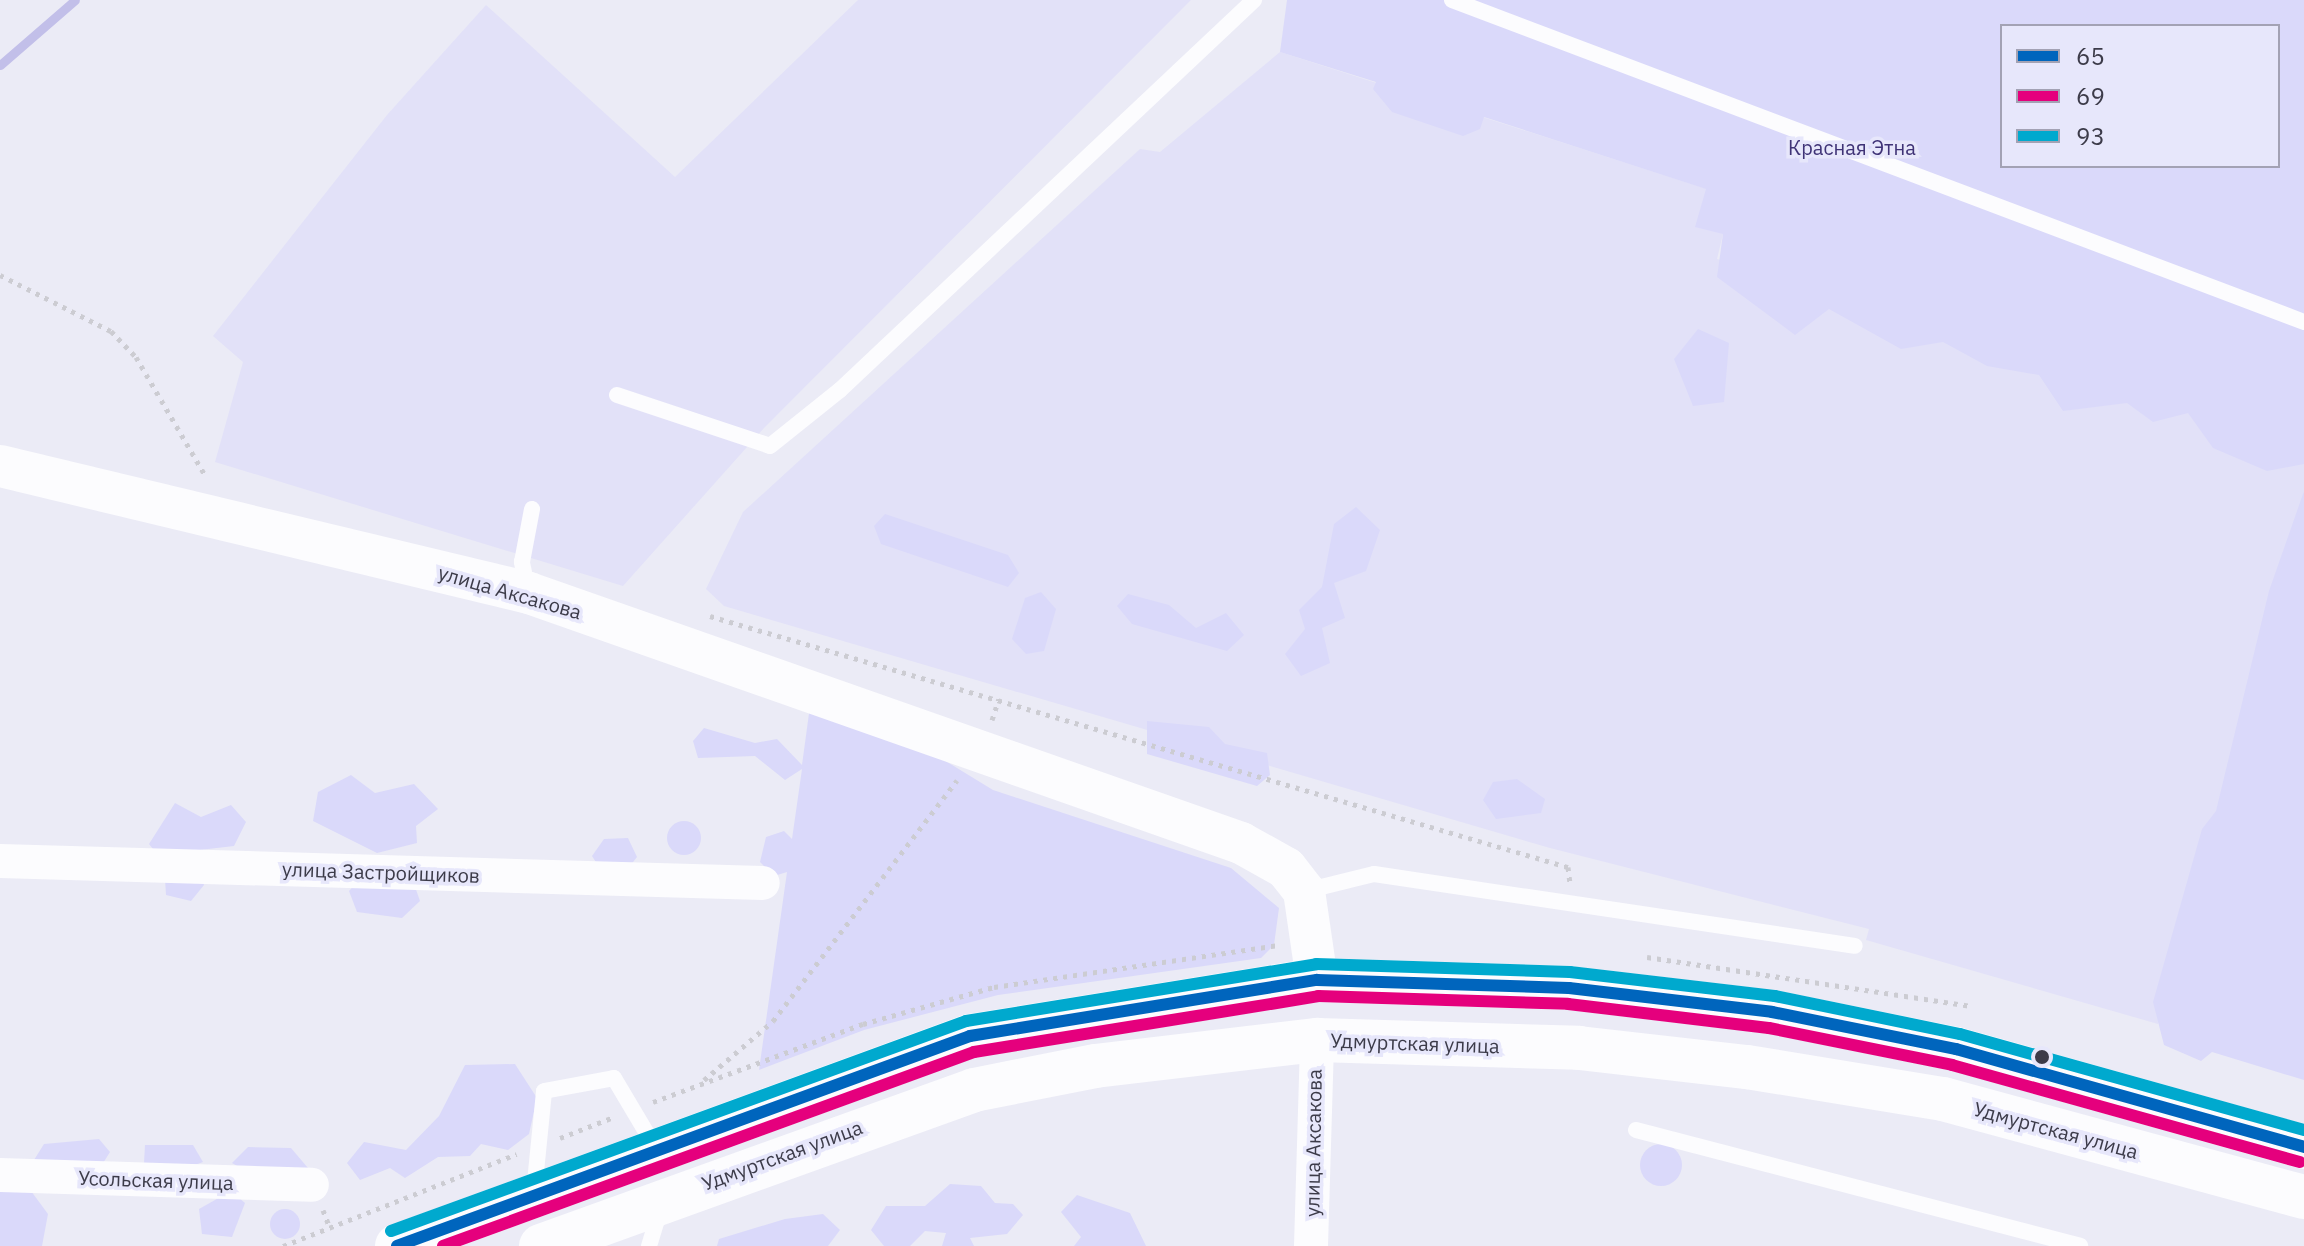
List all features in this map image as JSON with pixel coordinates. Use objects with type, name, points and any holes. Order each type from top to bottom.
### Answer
[{"type":"main road","points":[[1317,980],[1317,1040]]},
{"type":"main road","points":[[397,1246],[655,1147],[970,1036],[1317,980],[1569,988],[1772,1012],[1956,1049],[2304,1147]]},
{"type":"main road","name":"Удмуртская улица","points":[[541,1246],[664,1198],[974,1090],[1095,1066],[1317,1040],[1579,1048],[1747,1067],[1943,1099],[2304,1197]]},
{"type":"street","name":"улица Аксакова","points":[[0,466],[529,593],[1241,843],[1286,868],[1304,891]]},
{"type":"street","name":"улица Застройщиков","points":[[0,861],[763,883]]},
{"type":"street","points":[[1304,891],[1317,980]]},
{"type":"street","name":"улица Аксакова","points":[[1311,1246],[1317,1040]]},
{"type":"street","name":"Усольская улица","points":[[0,1175],[312,1185]]},
{"type":"lane","points":[[617,395],[770,446],[840,390],[1254,0]]},
{"type":"lane","points":[[1452,0],[2304,322]]},
{"type":"lane","points":[[529,593],[522,562],[532,509]]},
{"type":"lane","points":[[1304,891],[1374,874],[1855,946]]},
{"type":"lane","points":[[534,1192],[544,1091],[614,1078],[655,1147]]},
{"type":"lane","points":[[1636,1130],[2080,1246]]},
{"type":"lane","points":[[649,1246],[664,1198]]},
{"type":"path","points":[[0,275],[111,331],[136,357],[206,477]]},
{"type":"path","points":[[701,613],[1568,867],[1572,904]]},
{"type":"path","points":[[700,1083],[773,1021],[994,755],[999,699]]},
{"type":"shaded area","points":[[858,0],[1191,0],[764,428],[623,586],[215,462],[243,362],[213,336],[387,115],[486,5],[675,177]]},
{"type":"shaded area","points":[[1280,52],[1707,189],[1723,234],[1717,259],[2304,429],[2304,491],[2158,1024],[1866,940],[1869,929],[1550,848],[724,606],[706,589],[743,512],[1140,149],[1160,152]]},
{"type":"green space","name":"Красная Этна","points":[[1287,0],[2304,0],[2304,464],[2267,471],[2213,448],[2188,413],[2153,422],[2127,403],[2063,411],[2039,375],[1987,366],[1943,342],[1901,349],[1829,309],[1795,335],[1717,277],[1723,234],[1695,227],[1706,189],[1484,117],[1480,129],[1463,136],[1392,112],[1373,89],[1376,82],[1280,52]]},
{"type":"green space","points":[[1698,329],[1729,343],[1724,402],[1693,406],[1674,359]]},
{"type":"green space","points":[[2304,491],[2304,1080],[2212,1052],[2201,1061],[2164,1045],[2153,1002],[2202,829],[2216,811],[2269,591]]},
{"type":"green space","points":[[1356,507],[1380,530],[1366,571],[1334,583],[1345,618],[1322,628],[1330,663],[1301,676],[1285,654],[1305,629],[1299,610],[1322,587],[1334,524]]},
{"type":"green space","points":[[885,514],[1008,555],[1019,573],[1008,587],[881,544],[874,526]]},
{"type":"green space","points":[[1041,592],[1056,609],[1044,651],[1026,654],[1012,639],[1025,598]]},
{"type":"green space","points":[[1128,594],[1169,605],[1196,628],[1226,613],[1244,635],[1227,651],[1132,624],[1117,606]]},
{"type":"green space","points":[[810,706],[921,746],[993,790],[1231,868],[1279,908],[1274,945],[1261,958],[998,995],[864,1030],[759,1070],[787,872],[774,876],[760,862],[766,837],[784,831],[792,839],[802,769],[785,780],[755,756],[698,758],[693,741],[704,728],[755,743],[777,739],[802,765]]},
{"type":"green space","points":[[1147,721],[1209,727],[1225,744],[1267,753],[1270,775],[1257,786],[1147,754]]},
{"type":"green space","points":[[351,775],[375,793],[414,784],[438,809],[416,826],[417,843],[377,853],[313,821],[318,792]]},
{"type":"green space","points":[[1517,779],[1545,799],[1541,813],[1496,819],[1483,800],[1493,782]]},
{"type":"green space","points":[[175,803],[201,817],[231,805],[246,822],[234,846],[191,851],[204,885],[191,901],[166,895],[164,863],[149,844]]},
{"type":"green space","points":[[684,821],[696,826],[701,838],[696,850],[684,855],[672,850],[667,838],[672,826]]},
{"type":"green space","points":[[628,838],[637,857],[626,871],[603,873],[592,856],[604,839]]},
{"type":"green space","points":[[361,878],[413,881],[420,901],[402,918],[357,912],[349,891]]},
{"type":"green space","points":[[515,1064],[537,1098],[529,1134],[508,1150],[481,1144],[470,1156],[438,1157],[405,1178],[390,1168],[360,1180],[347,1163],[364,1142],[406,1150],[439,1116],[465,1065]]},
{"type":"green space","points":[[99,1139],[110,1152],[100,1168],[34,1160],[44,1144]]},
{"type":"green space","points":[[1661,1144],[1676,1150],[1682,1165],[1676,1180],[1661,1186],[1646,1180],[1640,1165],[1646,1150]]},
{"type":"green space","points":[[145,1145],[193,1145],[203,1162],[167,1175],[144,1163]]},
{"type":"green space","points":[[248,1147],[291,1148],[308,1168],[258,1178],[232,1163]]},
{"type":"green space","points":[[950,1184],[981,1186],[995,1203],[1013,1204],[1023,1215],[1007,1234],[970,1238],[974,1246],[942,1246],[946,1233],[925,1231],[910,1246],[884,1246],[871,1230],[886,1206],[925,1206]]},
{"type":"green space","points":[[0,1186],[31,1191],[48,1214],[42,1246],[0,1246]]},
{"type":"green space","points":[[231,1191],[245,1203],[232,1237],[202,1234],[199,1209]]},
{"type":"green space","points":[[1077,1195],[1130,1213],[1146,1246],[1074,1246],[1081,1237],[1061,1212]]},
{"type":"green space","points":[[285,1209],[291,1210],[299,1218],[299,1230],[291,1238],[285,1239],[279,1238],[271,1230],[270,1224],[271,1218],[279,1210]]},
{"type":"green space","points":[[823,1214],[840,1230],[828,1246],[717,1246],[719,1239],[785,1219]]},
{"type":"waterway","points":[[0,65],[75,0]]},
{"type":"transit line","name":"93","points":[[391,1231],[966,1021],[1316,964],[1570,972],[1775,996],[1960,1034],[2304,1130]]},
{"type":"transit line","name":"65","points":[[397,1246],[970,1036],[1317,980],[1569,988],[1772,1012],[1956,1049],[2304,1147]]},
{"type":"transit line","name":"69","points":[[443,1246],[974,1052],[1318,996],[1568,1004],[1769,1028],[1952,1065],[2300,1162]]}]
